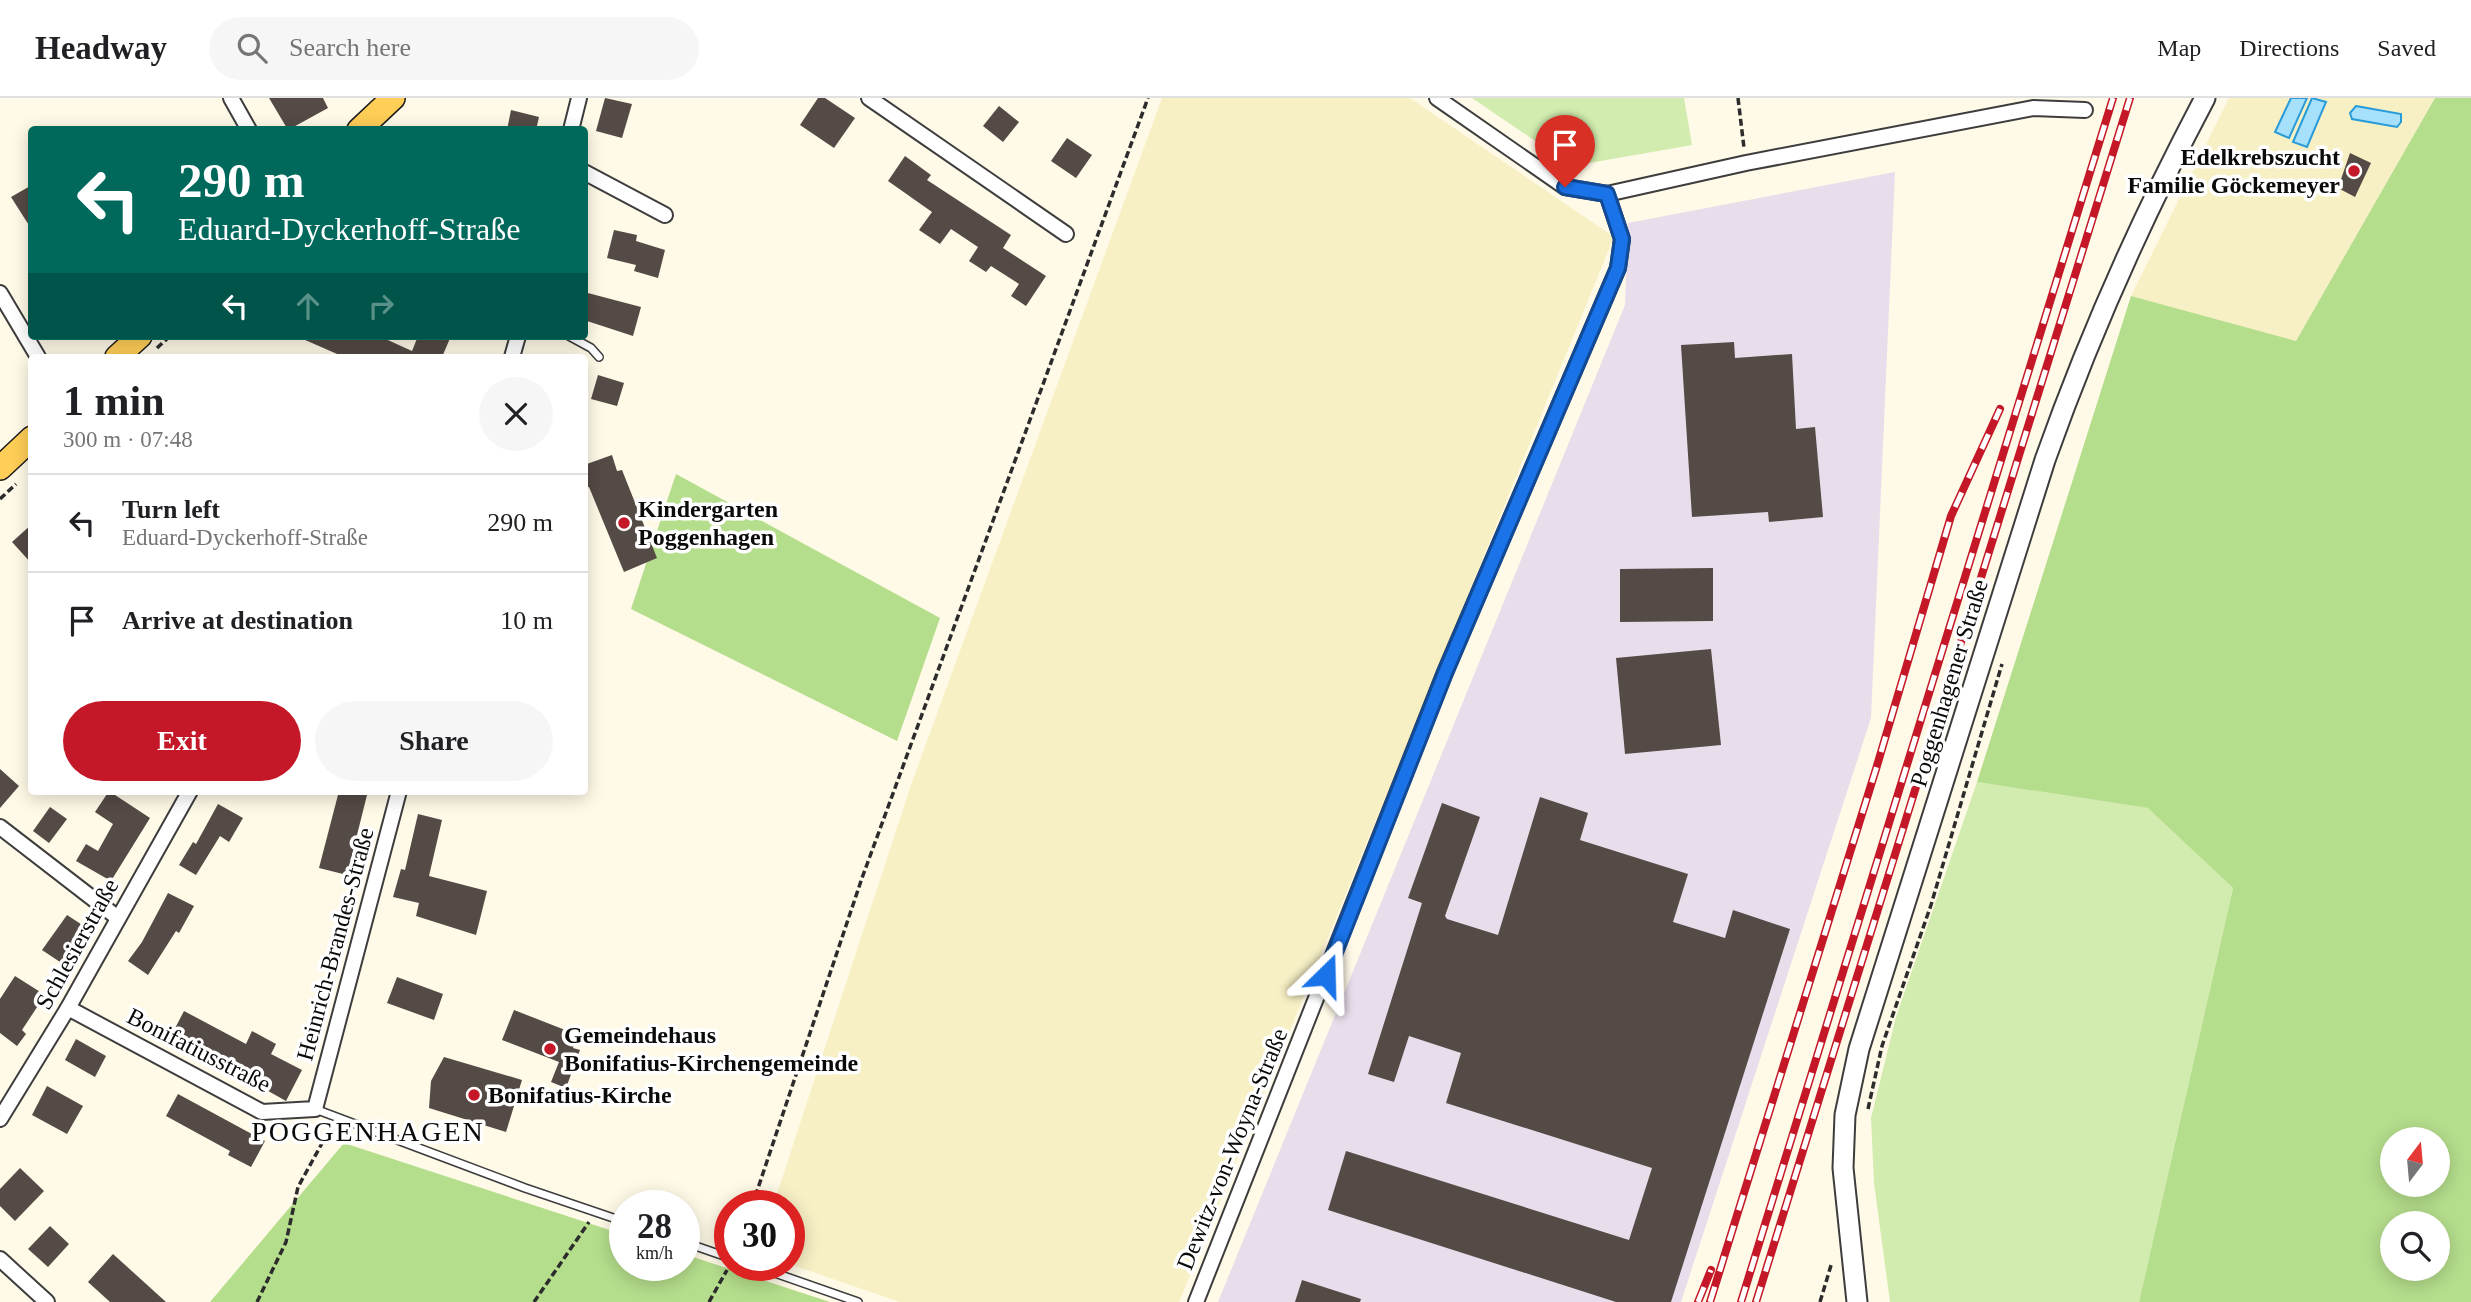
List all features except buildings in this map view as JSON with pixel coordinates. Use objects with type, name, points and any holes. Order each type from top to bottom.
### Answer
[{"type":"main road","points":[[363,126],[393,98]]},
{"type":"main road","points":[[120,354],[135,340]]},
{"type":"main road","points":[[0,468],[28,442]]},
{"type":"street","points":[[231,98],[247,126]]},
{"type":"street","points":[[572,126],[579,98]]},
{"type":"street","points":[[869,98],[1066,234]]},
{"type":"street","points":[[1437,98],[1565,187],[1607,194],[1746,163],[2033,108],[2085,110]]},
{"type":"street","name":"Poggenhagener Straße","points":[[1857,1302],[1843,1168],[1845,1115],[1859,1049],[2045,460],[2076,372],[2113,286],[2203,101]]},
{"type":"street","points":[[588,174],[665,215]]},
{"type":"street","name":"Dewitz-von-Woyna-Straße","points":[[1196,1302],[1445,673],[1618,268],[1622,239],[1607,194]]},
{"type":"street","points":[[0,293],[36,354]]},
{"type":"street","name":"Schlesierstraße","points":[[0,1119],[68,1008],[188,795]]},
{"type":"street","name":"Heinrich-Brandes-Straße","points":[[315,1109],[398,795]]},
{"type":"street","points":[[0,827],[118,918]]},
{"type":"street","name":"Bonifatiusstraße","points":[[68,1008],[262,1112],[315,1109]]},
{"type":"street","points":[[0,1259],[47,1302]]},
{"type":"lane","points":[[577,340],[592,348],[599,357]]},
{"type":"lane","points":[[315,1109],[609,1216]]},
{"type":"lane","points":[[798,1281],[858,1302]]},
{"type":"path","points":[[757,1190],[862,878],[1148,98]]},
{"type":"path","points":[[1738,98],[1746,163]]},
{"type":"path","points":[[1865,1120],[1882,1046],[1931,905],[1996,691],[2003,656]]},
{"type":"path","points":[[257,1302],[286,1242],[298,1187],[337,1116]]},
{"type":"path","points":[[534,1302],[596,1212]]},
{"type":"path","points":[[709,1302],[721,1281]]},
{"type":"shaded area","points":[[1162,98],[1410,98],[1614,237],[1179,1302],[900,1302],[805,1269],[805,1190],[778,1190],[911,785]]},
{"type":"shaded area","points":[[2229,98],[2435,98],[2296,341],[2131,296]]},
{"type":"shaded area","points":[[1895,172],[1871,718],[1681,1302],[1218,1302],[1625,305],[1628,223]]},
{"type":"green space","points":[[1472,98],[1684,98],[1692,145],[1572,166]]},
{"type":"green space","points":[[2435,98],[2471,98],[2471,1302],[2139,1302],[2233,888],[2148,808],[1977,782],[2131,296],[2296,341]]},
{"type":"green space","points":[[676,474],[940,618],[897,741],[631,609]]},
{"type":"green space","points":[[1977,782],[2149,808],[2233,888],[2139,1302],[1890,1302],[1874,1183],[1871,1118],[1896,1017]]},
{"type":"green space","points":[[344,1143],[609,1230],[609,1281],[700,1281],[700,1259],[714,1264],[714,1281],[766,1281],[830,1302],[210,1302]]},
{"type":"water","points":[[2291,98],[2307,98],[2289,138],[2275,132]]},
{"type":"water","points":[[2312,98],[2326,102],[2307,147],[2293,142]]},
{"type":"water","points":[[2356,106],[2401,114],[2401,122],[2397,127],[2352,119],[2350,113]]},
{"type":"railway","points":[[1741,1302],[2113,98]]},
{"type":"railway","points":[[1756,1302],[2130,98]]},
{"type":"railway","points":[[1710,1302],[1876,769],[1951,516],[2000,409]]},
{"type":"railway","points":[[1698,1302],[1711,1270]]},
{"type":"place","name":"Edelkrebszucht Familie Göckemeyer","points":[[2354,171]]},
{"type":"place","name":"Kindergarten Poggenhagen","points":[[624,523]]},
{"type":"place","name":"Gemeindehaus Bonifatius-Kirchengemeinde","points":[[550,1049]]},
{"type":"place","name":"Bonifatius-Kirche","points":[[474,1095]]},
{"type":"district","name":"POGGENHAGEN","points":[[368,1131]]},
{"type":"route","points":[[1326,975],[1445,673],[1618,268],[1622,239],[1607,194],[1565,187]]}]
